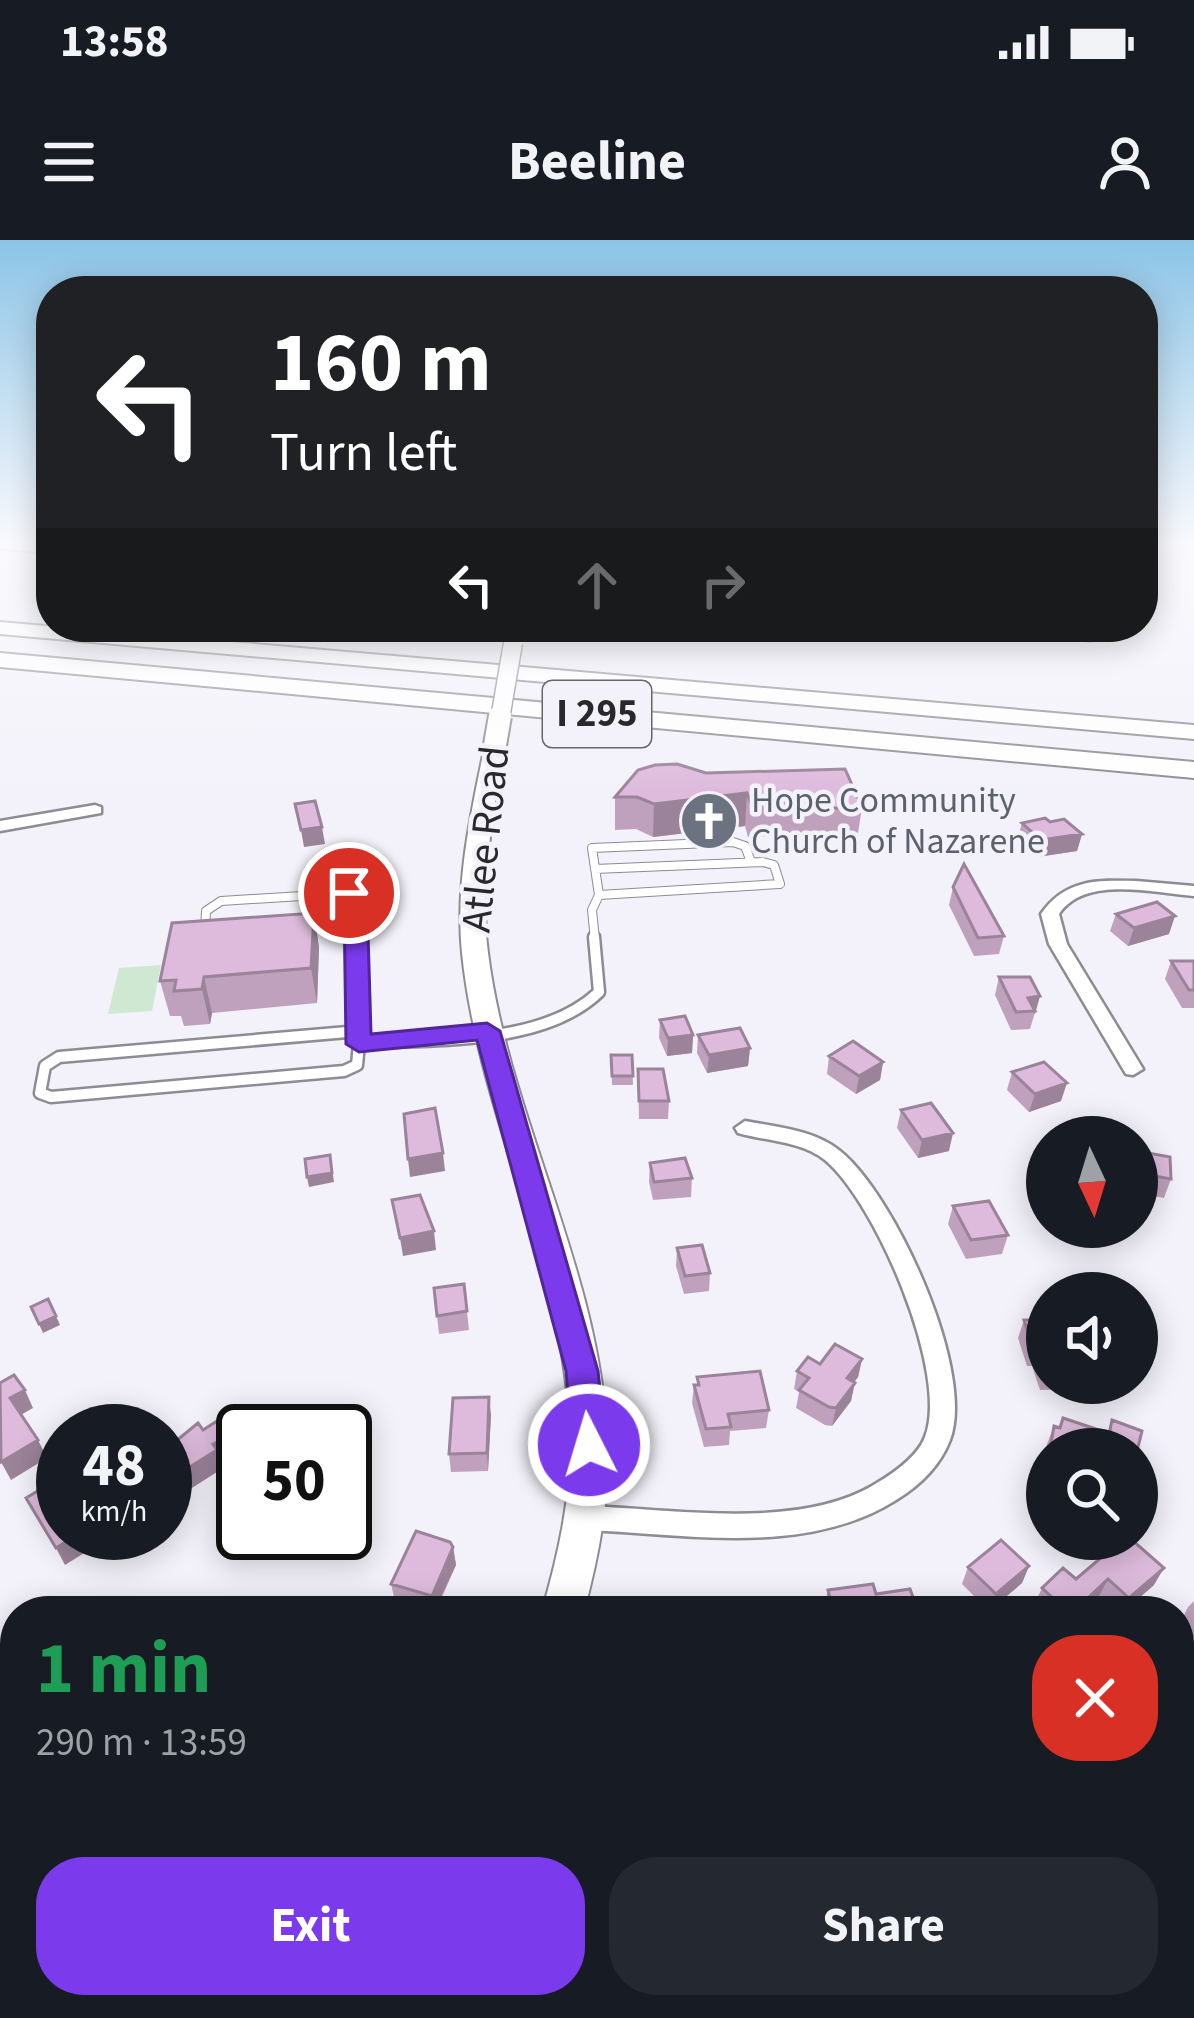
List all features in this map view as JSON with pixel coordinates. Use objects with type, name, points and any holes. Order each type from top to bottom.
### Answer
[{"type":"highway","name":"I 295","points":[[0,628],[36,631]]},
{"type":"highway","name":"I 295","points":[[161,642],[1194,732]]},
{"type":"highway","name":"I 295","points":[[0,661],[1194,770]]},
{"type":"main road","name":"Atlee Road","points":[[513,642],[472,908],[487,1031],[582,1371],[589,1445],[582,1518],[566,1596]]},
{"type":"street","points":[[0,826],[95,810]]},
{"type":"street","points":[[1133,1069],[1058,944],[1050,914],[1069,893],[1099,886],[1194,891]]},
{"type":"street","points":[[582,1518],[737,1523],[837,1514],[903,1480],[940,1436],[945,1412],[932,1331],[879,1218],[834,1157],[799,1141],[745,1128]]},
{"type":"lane","points":[[220,933],[205,928],[206,911],[221,901],[349,893],[356,899],[359,1037],[358,1065],[344,1071],[51,1097],[40,1093],[45,1066],[59,1057],[359,1037],[487,1031],[549,1022],[594,1002],[599,992],[592,910],[599,895],[592,848],[733,842],[745,846],[751,862]]},
{"type":"lane","points":[[595,868],[751,862],[774,865],[780,884],[599,895]]},
{"type":"lane","points":[[288,928],[356,922]]},
{"type":"green space","points":[[161,965],[152,1011],[108,1014],[119,968]]},
{"type":"building","points":[[677,764],[706,773],[845,769],[862,807],[818,809],[815,802],[751,804],[747,793],[654,804],[637,797],[615,797],[638,770]]},
{"type":"building","points":[[315,801],[322,827],[301,830],[295,804]]},
{"type":"building","points":[[1045,818],[1050,822],[1064,819],[1082,834],[1041,840],[1022,823]]},
{"type":"building","points":[[964,864],[1004,936],[978,938],[953,887]]},
{"type":"building","points":[[1157,902],[1175,916],[1134,928],[1116,914]]},
{"type":"building","points":[[314,913],[311,968],[204,977],[202,989],[174,991],[176,980],[160,981],[172,923]]},
{"type":"building","points":[[1171,961],[1194,961],[1194,990],[1189,990]]},
{"type":"building","points":[[999,977],[1030,977],[1040,996],[1028,998],[1035,1011],[1016,1012]]},
{"type":"building","points":[[685,1016],[693,1035],[668,1038],[660,1020]]},
{"type":"building","points":[[740,1028],[750,1048],[709,1055],[698,1035]]},
{"type":"building","points":[[853,1041],[883,1062],[859,1076],[829,1056]]},
{"type":"building","points":[[611,1055],[632,1055],[633,1076],[612,1076]]},
{"type":"building","points":[[1044,1062],[1067,1083],[1035,1094],[1012,1072]]},
{"type":"building","points":[[638,1069],[663,1069],[669,1101],[639,1101]]},
{"type":"building","points":[[931,1103],[953,1133],[922,1140],[901,1110]]},
{"type":"building","points":[[435,1108],[443,1153],[408,1159],[404,1114]]},
{"type":"building","points":[[330,1155],[332,1173],[307,1177],[305,1159]]},
{"type":"building","points":[[1158,1155],[1170,1157],[1171,1179],[1158,1177]]},
{"type":"building","points":[[685,1158],[692,1178],[654,1182],[650,1163]]},
{"type":"building","points":[[420,1195],[434,1231],[400,1238],[392,1200]]},
{"type":"building","points":[[989,1201],[1008,1235],[971,1240],[953,1206]]},
{"type":"building","points":[[702,1245],[710,1273],[685,1276],[677,1248]]},
{"type":"building","points":[[464,1284],[467,1311],[437,1316],[434,1288]]},
{"type":"building","points":[[48,1299],[56,1316],[39,1324],[31,1307]]},
{"type":"building","points":[[835,1344],[862,1359],[847,1378],[855,1383],[836,1408],[799,1390],[809,1378],[797,1371],[808,1357],[820,1364]]},
{"type":"building","points":[[760,1371],[769,1410],[728,1414],[731,1427],[706,1429],[694,1385],[699,1385],[697,1377]]},
{"type":"building","points":[[14,1375],[25,1390],[10,1398],[36,1437],[1,1462],[0,1383]]},
{"type":"building","points":[[489,1397],[487,1453],[449,1454],[453,1398]]},
{"type":"building","points":[[1063,1418],[1093,1428],[1060,1428]]},
{"type":"building","points":[[1112,1420],[1134,1428],[1110,1428]]},
{"type":"building","points":[[216,1422],[216,1451],[192,1466],[192,1428],[198,1423],[203,1430]]},
{"type":"building","points":[[36,1492],[36,1515],[26,1498]]},
{"type":"building","points":[[416,1531],[453,1547],[432,1596],[391,1584]]},
{"type":"building","points":[[1001,1540],[1029,1566],[996,1594],[968,1567]]},
{"type":"building","points":[[1098,1560],[1155,1560],[1164,1568],[1131,1596],[1108,1579],[1090,1596],[1051,1596],[1042,1588],[1063,1568],[1076,1579]]},
{"type":"building","points":[[873,1584],[876,1594],[910,1589],[913,1596],[829,1596],[828,1590]]},
{"type":"place","name":"Hope Community Church of Nazarene","points":[[709,821]]},
{"type":"route","points":[[349,893],[356,899],[359,1044],[487,1031],[582,1371],[589,1445]]}]
